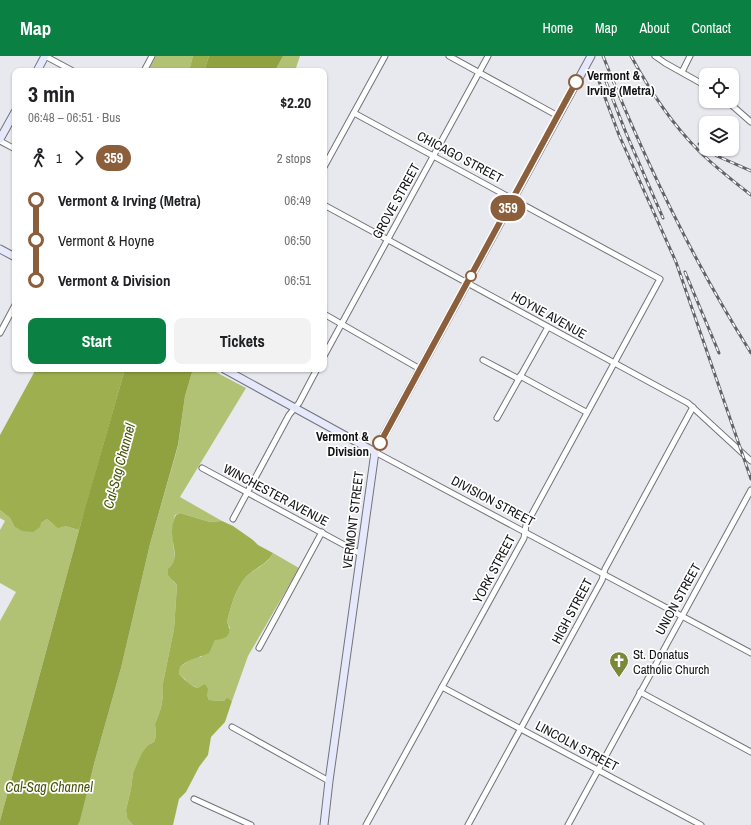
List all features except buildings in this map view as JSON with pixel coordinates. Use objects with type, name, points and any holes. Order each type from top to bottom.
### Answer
[{"type":"street","points":[[39,68],[45,56],[67,68]]},
{"type":"street","points":[[146,68],[152,56]]},
{"type":"street","points":[[327,162],[385,56]]},
{"type":"street","points":[[449,56],[558,116]]},
{"type":"street","name":"GROVE STREET","points":[[327,350],[488,56]]},
{"type":"street","name":"VERMONT STREET","points":[[325,824],[329,781],[375,452],[591,56]]},
{"type":"street","points":[[655,56],[699,82]]},
{"type":"street","points":[[682,72],[690,56]]},
{"type":"street","points":[[736,108],[750,120]]},
{"type":"street","name":"CHICAGO STREET","points":[[354,113],[660,279]]},
{"type":"street","points":[[12,118],[0,140],[12,147]]},
{"type":"street","name":"HOYNE AVENUE","points":[[327,207],[688,403],[751,461]]},
{"type":"street","points":[[0,249],[12,255]]},
{"type":"street","name":"YORK STREET","points":[[366,825],[524,538],[526,525],[586,412],[660,279]]},
{"type":"street","points":[[0,333],[12,311]]},
{"type":"street","points":[[327,316],[420,369]]},
{"type":"street","points":[[497,418],[548,327]]},
{"type":"street","points":[[482,360],[586,412]]},
{"type":"street","name":"DIVISION STREET","points":[[229,372],[375,452],[751,653]]},
{"type":"street","points":[[233,519],[289,415],[299,403],[315,372]]},
{"type":"street","name":"HIGH STREET","points":[[468,825],[602,580],[605,569],[693,407]]},
{"type":"street","name":"WINCHESTER AVENUE","points":[[202,468],[361,554]]},
{"type":"street","name":"UNION STREET","points":[[568,825],[751,490]]},
{"type":"street","points":[[259,648],[322,532]]},
{"type":"street","name":"LINCOLN STREET","points":[[442,687],[701,825]]},
{"type":"street","points":[[640,692],[751,752]]},
{"type":"street","points":[[232,727],[329,781]]},
{"type":"street","points":[[194,799],[251,825]]},
{"type":"shaded area","points":[[156,56],[193,56],[190,68],[150,68]]},
{"type":"shaded area","points":[[193,56],[209,56],[205,68],[190,68]]},
{"type":"shaded area","points":[[283,56],[300,56],[296,68],[277,68]]},
{"type":"shaded area","points":[[34,372],[124,372],[79,530],[65,526],[58,528],[47,519],[33,532],[22,531],[14,526],[10,518],[0,510],[0,435]]},
{"type":"shaded area","points":[[192,372],[216,372],[246,388],[180,497],[222,521],[210,522],[180,513],[175,515],[172,530],[175,561],[173,566],[173,581],[177,585],[174,629],[163,683],[161,708],[155,724],[156,736],[154,742],[148,745],[133,773],[126,810],[127,818],[133,825],[78,825],[121,668],[150,544],[178,446],[185,396]]},
{"type":"shaded area","points":[[0,510],[10,518],[14,526],[41,523],[47,519],[53,524],[79,530],[0,821],[0,621],[16,592],[0,583],[0,530],[5,521],[0,518]]},
{"type":"shaded area","points":[[180,513],[210,522],[222,521],[233,526],[258,545],[273,553],[268,560],[245,578],[236,593],[227,622],[229,626],[228,635],[215,640],[209,653],[191,660],[180,667],[179,674],[190,684],[198,688],[205,684],[208,689],[207,695],[209,700],[224,701],[227,697],[232,701],[225,722],[211,737],[208,755],[199,767],[186,792],[179,799],[173,825],[133,825],[127,818],[126,810],[133,773],[142,753],[148,745],[154,742],[156,736],[155,724],[161,708],[163,683],[174,629],[177,585],[168,575],[168,569],[172,565],[175,556],[172,528],[176,515]]},
{"type":"shaded area","points":[[273,553],[299,568],[248,656],[232,701],[227,697],[224,701],[209,700],[207,695],[198,688],[188,684],[179,674],[180,667],[194,657],[201,657],[215,640],[230,628],[227,622],[236,593],[245,578],[268,561]]},
{"type":"water","points":[[209,56],[283,56],[277,68],[205,68]]},
{"type":"water","name":"Cal-Sag Channel","points":[[124,372],[192,372],[185,396],[178,445],[150,544],[121,668],[78,825],[0,825],[0,821],[85,508]]},
{"type":"railway","points":[[603,56],[635,133],[670,208],[729,317],[751,353]]},
{"type":"railway","points":[[631,56],[653,94],[679,129],[711,163],[751,195]]},
{"type":"railway","points":[[603,74],[626,133],[663,218]]},
{"type":"railway","points":[[597,76],[619,135],[676,262],[751,479]]},
{"type":"railway","points":[[717,156],[751,171]]},
{"type":"railway","points":[[685,272],[719,353]]},
{"type":"bus line","name":"359","points":[[380,443],[576,82]]},
{"type":"place","name":"Vermont & Irving (Metra)","points":[[576,82]]},
{"type":"place","name":"Vermont & Division","points":[[380,443]]},
{"type":"place","name":"St. Donatus Catholic Church","points":[[619,678]]}]
